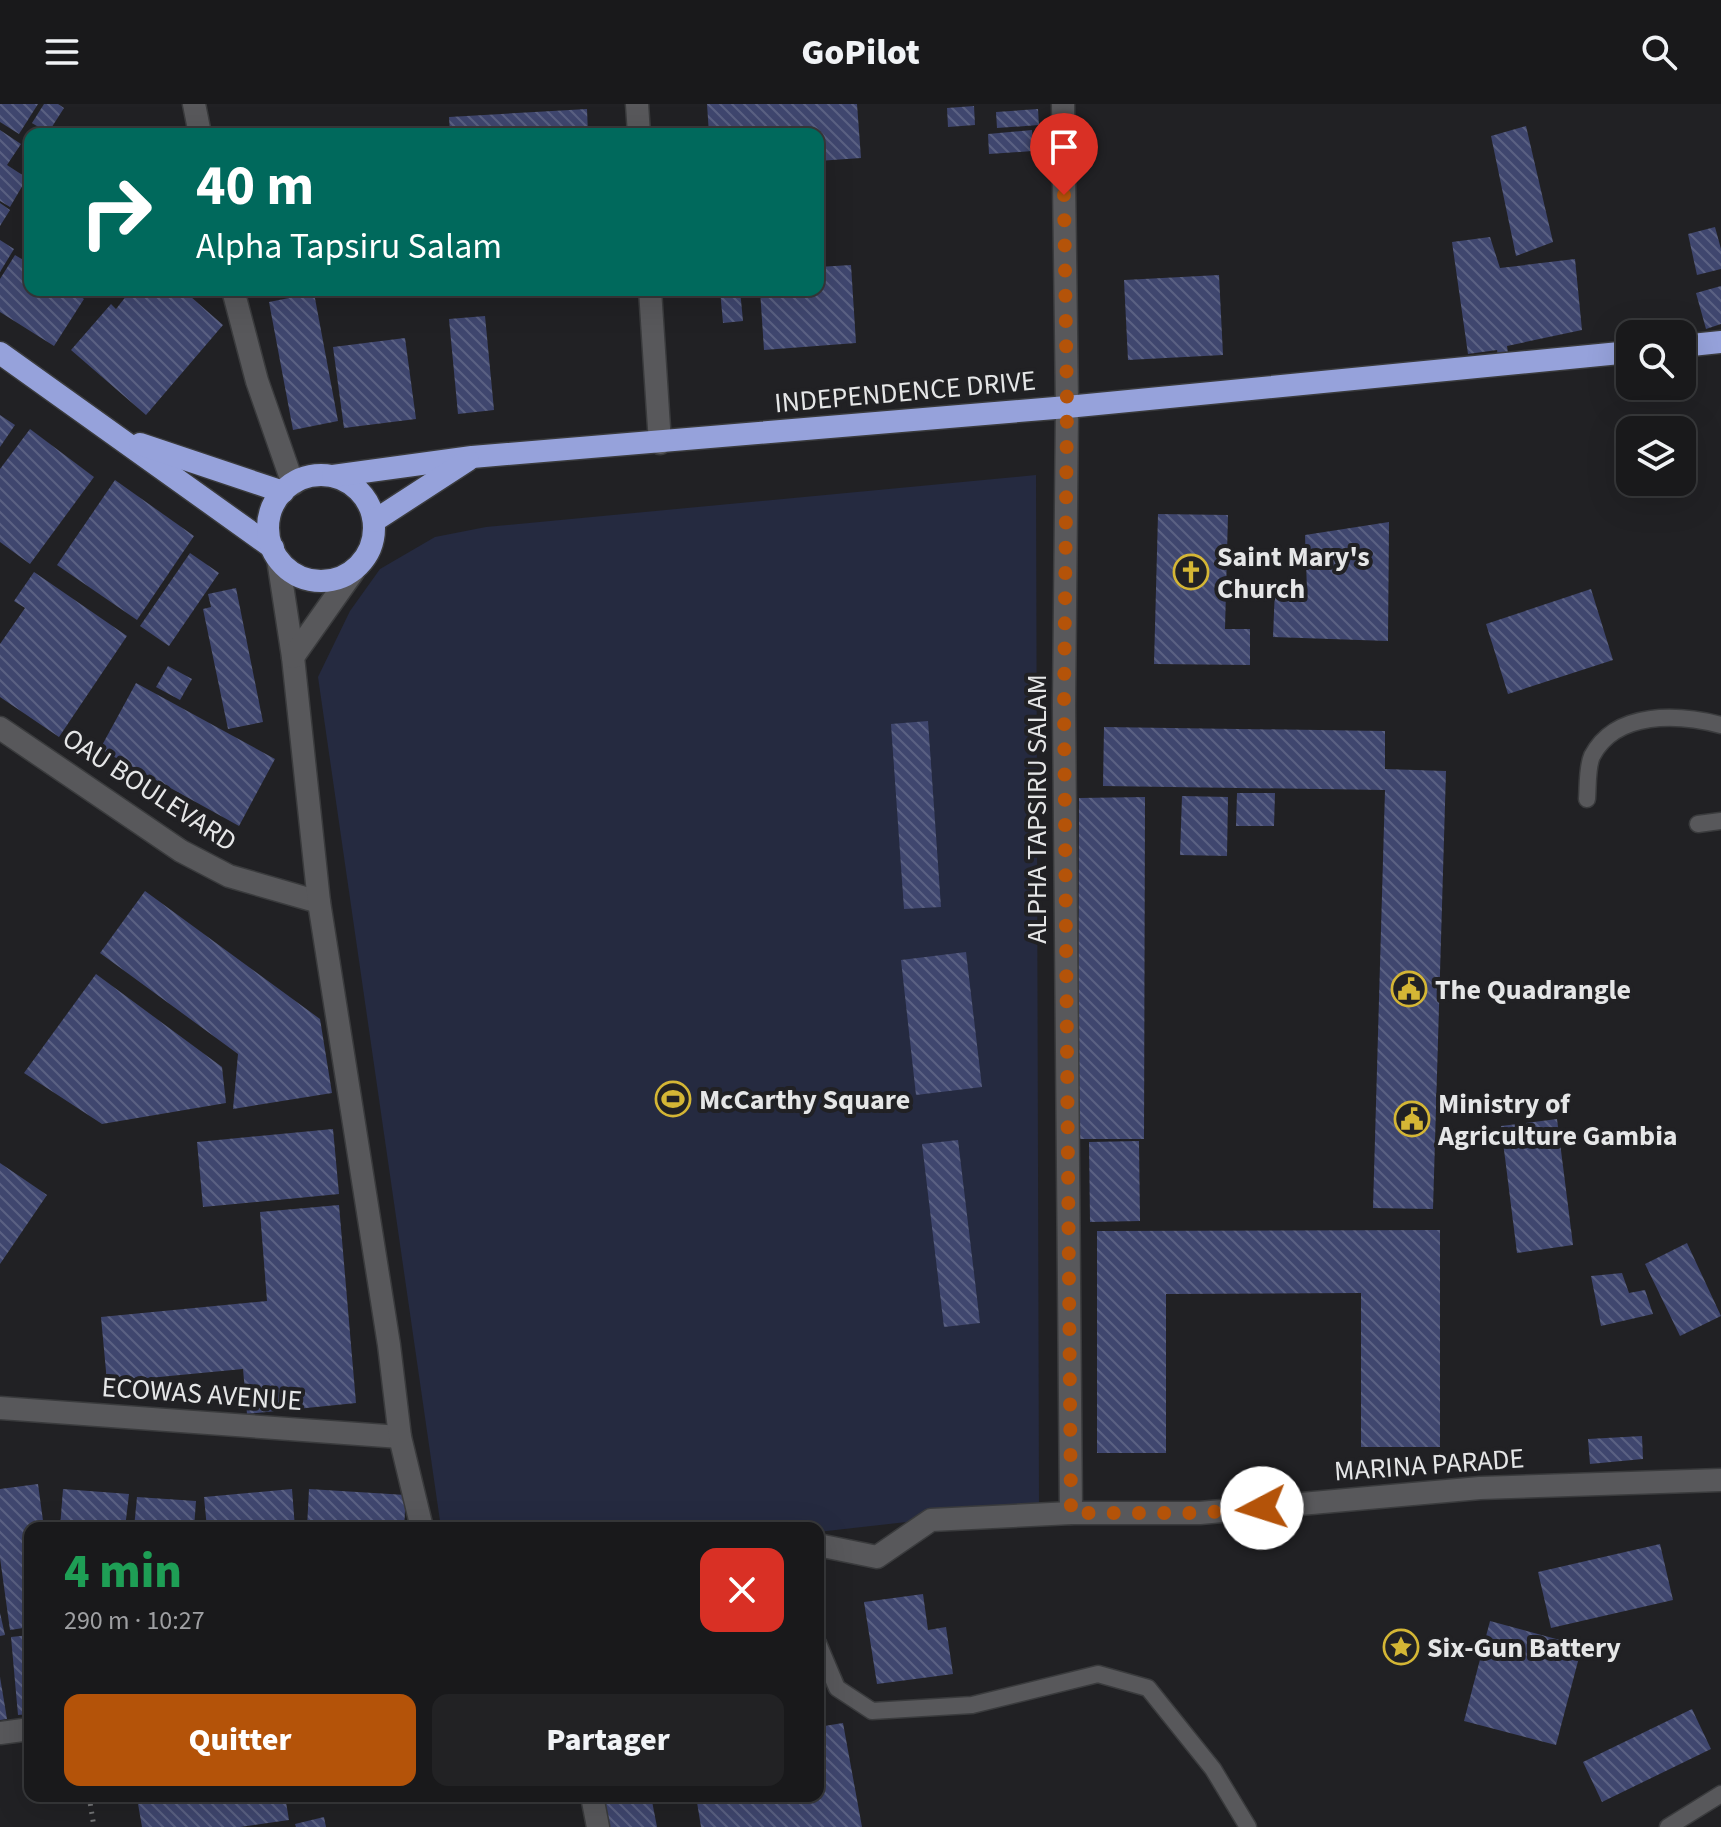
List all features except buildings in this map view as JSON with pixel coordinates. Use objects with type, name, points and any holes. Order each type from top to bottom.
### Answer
[{"type":"highway","points":[[1696,345],[1721,342]]},
{"type":"highway","points":[[0,353],[120,437],[275,554],[289,571],[304,579],[321,582],[338,579],[353,572],[366,557],[373,540],[374,521],[364,497],[345,480],[333,476],[319,475],[288,488],[271,513],[269,536],[275,554]]},
{"type":"highway","name":"INDEPENDENCE DRIVE","points":[[333,476],[472,457],[1067,407],[1616,353]]},
{"type":"highway","points":[[120,437],[288,488]]},
{"type":"highway","points":[[374,521],[472,457]]},
{"type":"street","points":[[194,104],[199,128]]},
{"type":"street","points":[[637,104],[639,128]]},
{"type":"street","name":"ALPHA TAPSIRU SALAM","points":[[1063,104],[1067,407],[1064,706],[1071,1513]]},
{"type":"street","points":[[235,296],[288,488]]},
{"type":"street","points":[[650,296],[660,443]]},
{"type":"street","points":[[275,554],[293,657],[319,902],[389,1345],[400,1437],[421,1522]]},
{"type":"street","points":[[293,657],[353,572]]},
{"type":"street","name":"OAU BOULEVARD","points":[[0,728],[181,851],[229,876],[319,902]]},
{"type":"street","name":"ECOWAS AVENUE","points":[[0,1408],[400,1437]]},
{"type":"street","name":"MARINA PARADE","points":[[824,1546],[877,1557],[931,1520],[1071,1513],[1200,1513],[1480,1488],[1721,1480]]},
{"type":"street","points":[[0,1733],[24,1730]]},
{"type":"street","points":[[593,1802],[598,1827]]},
{"type":"lane","points":[[1587,799],[1591,758],[1609,734],[1650,717],[1699,719],[1721,725]]},
{"type":"lane","points":[[1698,824],[1721,821]]},
{"type":"lane","points":[[824,1657],[837,1688],[872,1711],[972,1705],[1098,1674],[1148,1688],[1213,1769],[1248,1827]]},
{"type":"lane","points":[[1668,1827],[1721,1794]]},
{"type":"path","points":[[90,1802],[94,1827]]},
{"type":"shaded area","name":"McCarthy Square","points":[[1036,475],[1039,1507],[824,1531],[824,1522],[440,1522],[318,677],[350,611],[380,569],[435,537],[486,527]]},
{"type":"place","name":"Saint Mary's Church","points":[[1191,572]]},
{"type":"place","name":"The Quadrangle","points":[[1409,989]]},
{"type":"place","name":"McCarthy Square","points":[[673,1099]]},
{"type":"place","name":"Ministry of Agriculture Gambia","points":[[1412,1119]]},
{"type":"place","name":"Six-Gun Battery","points":[[1401,1647]]},
{"type":"route","points":[[1064,195],[1067,407],[1064,706],[1071,1513],[1200,1513],[1262,1508]]}]
